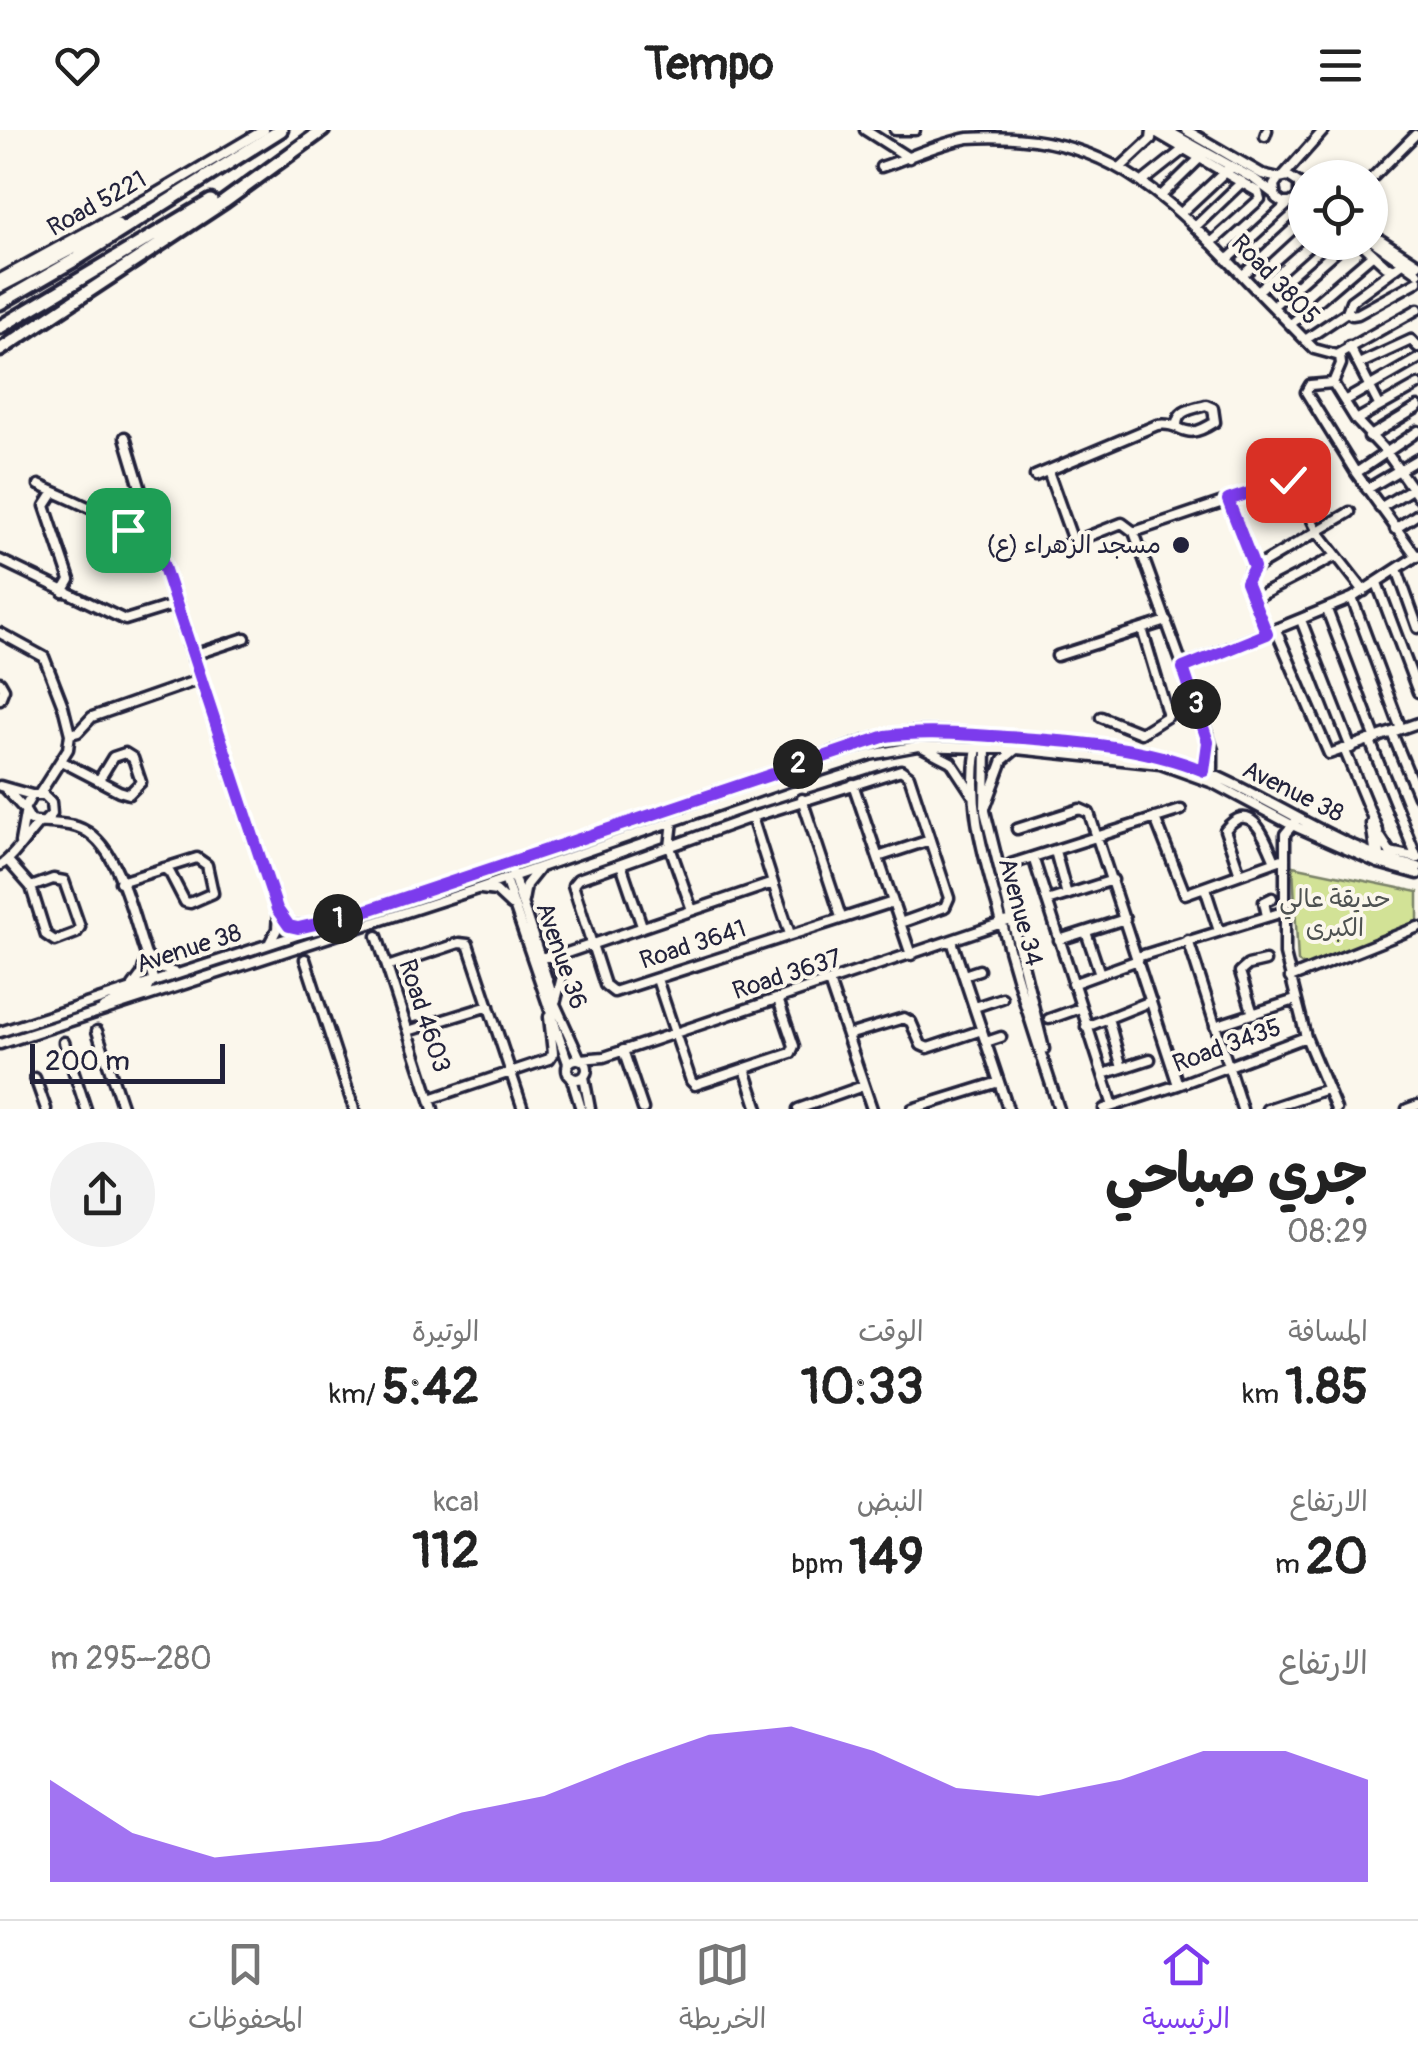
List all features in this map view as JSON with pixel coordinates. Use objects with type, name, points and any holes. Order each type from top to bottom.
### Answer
[{"type":"highway","points":[[0,302],[78,258],[281,130]]},
{"type":"highway","points":[[0,326],[122,256],[323,130]]},
{"type":"highway","points":[[0,350],[127,268],[323,130]]},
{"type":"highway","points":[[0,283],[144,214]]},
{"type":"street","name":"Road 5221","points":[[0,283],[264,130]]},
{"type":"street","points":[[866,130],[909,158]]},
{"type":"street","points":[[895,130],[916,130]]},
{"type":"street","points":[[1144,130],[1149,141]]},
{"type":"street","points":[[1122,166],[1149,141],[1152,130],[1178,149],[1228,169],[1259,194],[1260,199],[1212,243]]},
{"type":"street","points":[[1166,130],[1288,201]]},
{"type":"street","points":[[1283,200],[1274,185],[1324,130]]},
{"type":"street","points":[[1388,163],[1417,136],[1403,130]]},
{"type":"street","points":[[1198,131],[1211,144]]},
{"type":"street","points":[[1198,131],[1211,144],[1262,174],[1288,177]]},
{"type":"street","name":"Road 3805","points":[[881,167],[963,134],[1044,134],[1092,150],[1163,194],[1317,351],[1338,354]]},
{"type":"street","points":[[1146,180],[1178,149]]},
{"type":"street","points":[[1303,160],[1304,156]]},
{"type":"street","points":[[1163,194],[1200,158]]},
{"type":"street","points":[[1181,212],[1228,169]]},
{"type":"street","points":[[1195,227],[1242,182]]},
{"type":"street","points":[[1283,200],[1288,199]]},
{"type":"street","points":[[1227,260],[1276,214],[1283,200]]},
{"type":"street","points":[[1242,275],[1288,233]]},
{"type":"street","points":[[1388,246],[1417,262]]},
{"type":"street","points":[[1388,250],[1418,273]]},
{"type":"street","points":[[1258,290],[1292,260]]},
{"type":"street","points":[[1273,306],[1325,260]]},
{"type":"street","points":[[1290,324],[1366,260]]},
{"type":"street","points":[[1382,260],[1393,268]]},
{"type":"street","points":[[1366,336],[1350,314],[1348,304],[1404,262]]},
{"type":"street","points":[[1306,340],[1418,281]]},
{"type":"street","points":[[1333,383],[1341,364],[1338,354],[1418,309]]},
{"type":"street","points":[[1359,364],[1408,342],[1415,342],[1418,347]]},
{"type":"street","points":[[1349,346],[1379,405]]},
{"type":"street","points":[[1346,400],[1418,360]]},
{"type":"street","points":[[1333,383],[1356,420],[1416,490],[1380,508]]},
{"type":"street","points":[[1183,668],[1328,610],[1417,557],[1356,473],[1306,392],[1310,385],[1333,383]]},
{"type":"street","points":[[1356,420],[1418,385]]},
{"type":"street","points":[[1035,476],[1157,425],[1187,434],[1212,425],[1216,419],[1214,408],[1206,404],[1181,413],[1177,428]]},
{"type":"street","points":[[1370,437],[1418,407]]},
{"type":"street","points":[[1356,473],[1418,431]]},
{"type":"street","points":[[125,436],[143,497],[128,530]]},
{"type":"street","points":[[1367,489],[1418,460]]},
{"type":"street","points":[[1048,471],[1073,542]]},
{"type":"street","points":[[1134,532],[1288,480],[1318,532],[1364,591]]},
{"type":"street","points":[[39,485],[150,542],[160,555],[288,938],[282,946],[228,971]]},
{"type":"street","points":[[54,492],[45,506],[69,576],[63,592]]},
{"type":"street","points":[[1228,500],[1254,567]]},
{"type":"street","points":[[1350,512],[1254,567],[1246,582],[1326,752],[1332,755],[1417,726]]},
{"type":"street","points":[[1395,529],[1418,514]]},
{"type":"street","points":[[1058,548],[1122,523],[1134,532],[1214,756],[1208,776]]},
{"type":"street","points":[[1253,599],[1336,556]]},
{"type":"street","points":[[0,560],[125,620],[177,604]]},
{"type":"street","points":[[1397,569],[1418,628]]},
{"type":"street","points":[[1377,583],[1418,692]]},
{"type":"street","points":[[1352,598],[1418,796]]},
{"type":"street","points":[[1328,610],[1417,858]]},
{"type":"street","points":[[1056,656],[1166,620]]},
{"type":"street","points":[[1302,620],[1375,829],[1390,852],[1417,858]]},
{"type":"street","points":[[1101,717],[1141,732],[1168,716],[1142,630]]},
{"type":"street","points":[[0,632],[44,658],[70,734],[68,749],[56,772],[24,811],[20,842]]},
{"type":"street","points":[[193,655],[246,638]]},
{"type":"street","points":[[70,734],[78,732],[92,718],[201,679]]},
{"type":"street","points":[[0,682],[4,689],[0,699]]},
{"type":"street","name":"Avenue 38","points":[[0,1032],[873,739],[909,733],[1037,739],[1150,754],[1208,776],[1297,824],[1376,858],[1418,871]]},
{"type":"street","points":[[976,735],[982,746],[1037,739]]},
{"type":"street","points":[[918,746],[951,762],[972,795]]},
{"type":"street","name":"Avenue 38","points":[[0,1044],[870,755],[918,746],[1017,748],[1130,759],[1208,776]]},
{"type":"street","name":"Avenue 34","points":[[982,746],[972,795],[1002,925],[1059,1109]]},
{"type":"street","name":"Avenue 34","points":[[982,746],[984,811],[1015,922],[1054,1092]]},
{"type":"street","points":[[984,811],[1003,760],[1017,748]]},
{"type":"street","points":[[61,762],[99,780],[129,794],[141,782],[133,758],[125,753],[113,757],[99,780]]},
{"type":"street","points":[[642,926],[621,864],[897,770],[907,774],[948,904],[900,923]]},
{"type":"street","points":[[31,886],[53,879],[64,881],[80,927],[76,933],[55,941],[46,935],[31,886],[4,864],[43,821],[52,804],[56,772]]},
{"type":"street","points":[[807,775],[803,799],[840,917]]},
{"type":"street","points":[[853,784],[911,955]]},
{"type":"street","points":[[778,785],[794,788],[803,799]]},
{"type":"street","points":[[2,787],[36,794],[106,847],[146,955],[152,982],[144,992],[112,1003],[96,1014]]},
{"type":"street","points":[[2,787],[31,820],[75,826]]},
{"type":"street","points":[[1017,830],[1085,810],[1113,880],[1178,1086]]},
{"type":"street","points":[[1012,864],[1181,810]]},
{"type":"street","points":[[752,817],[790,934]]},
{"type":"street","points":[[1155,818],[1187,894],[1275,861],[1286,853]]},
{"type":"street","points":[[1240,874],[1226,830],[1237,821],[1250,819],[1258,823],[1275,861]]},
{"type":"street","points":[[673,821],[670,847],[692,910]]},
{"type":"street","points":[[1297,824],[1285,834],[1285,954],[1306,1038],[1336,1109]]},
{"type":"street","name":"Avenue 38","points":[[1297,824],[1351,842],[1376,858],[1418,871]]},
{"type":"street","points":[[1351,842],[1375,829]]},
{"type":"street","points":[[1375,829],[1376,858]]},
{"type":"street","points":[[878,857],[930,840]]},
{"type":"street","points":[[1055,851],[1067,895]]},
{"type":"street","points":[[1033,858],[1102,1074],[1108,1108]]},
{"type":"street","points":[[1395,862],[1417,858]]},
{"type":"street","points":[[120,882],[164,868],[201,859],[207,865],[213,893],[185,902],[164,868]]},
{"type":"street","name":"Avenue 36","points":[[505,864],[552,1007],[580,1059]]},
{"type":"street","points":[[520,912],[526,885],[546,864]]},
{"type":"street","name":"Road 3641","points":[[621,864],[576,880],[574,888],[610,991],[893,902]]},
{"type":"street","points":[[1047,901],[1113,880]]},
{"type":"street","points":[[539,957],[555,958],[773,883]]},
{"type":"street","points":[[477,888],[501,894],[520,912]]},
{"type":"street","points":[[1204,888],[1219,931]]},
{"type":"street","points":[[1268,916],[1264,902],[1272,898]]},
{"type":"street","points":[[277,909],[293,928],[347,917]]},
{"type":"street","points":[[270,943],[277,929],[277,909]]},
{"type":"street","points":[[1072,984],[1188,940],[1286,911]]},
{"type":"street","name":"Avenue 36","points":[[520,912],[539,957],[568,1063]]},
{"type":"street","points":[[430,1099],[552,1058],[552,1007],[562,980],[544,919]]},
{"type":"street","points":[[1059,940],[1125,919]]},
{"type":"street","name":"Road 3637","points":[[580,1059],[604,1057],[1015,922]]},
{"type":"street","points":[[1290,978],[1418,927]]},
{"type":"street","points":[[1086,932],[1100,974]]},
{"type":"street","name":"Road 4603","points":[[377,936],[433,1109]]},
{"type":"street","points":[[1188,940],[1242,1109]]},
{"type":"street","points":[[952,941],[1008,1109]]},
{"type":"street","points":[[387,968],[465,942],[471,949],[523,1109]]},
{"type":"street","points":[[146,955],[156,967],[180,972]]},
{"type":"street","points":[[130,990],[142,974],[146,955]]},
{"type":"street","points":[[305,958],[354,1109]]},
{"type":"street","points":[[1252,1014],[1240,972],[1248,965],[1265,961]]},
{"type":"street","points":[[964,975],[979,970]]},
{"type":"street","points":[[657,979],[695,1084],[794,1050],[778,1000]]},
{"type":"street","points":[[829,982],[872,1109]]},
{"type":"street","points":[[974,1008],[1002,998]]},
{"type":"street","points":[[1215,1026],[1295,1000]]},
{"type":"street","points":[[1086,1026],[1151,1001]]},
{"type":"street","points":[[408,1031],[490,1006]]},
{"type":"street","points":[[1049,1019],[1080,1008]]},
{"type":"street","points":[[1108,1018],[1122,1068]]},
{"type":"street","points":[[848,1035],[908,1019],[924,1048],[982,1030]]},
{"type":"street","points":[[98,1031],[123,1109]]},
{"type":"street","points":[[986,1042],[1001,1037]]},
{"type":"street","name":"Road 3435","points":[[1108,1108],[1306,1038]]},
{"type":"street","points":[[64,1042],[86,1109]]},
{"type":"street","points":[[623,1050],[643,1109]]},
{"type":"street","name":"Road 3637","points":[[585,1075],[604,1057]]},
{"type":"street","points":[[1102,1074],[1150,1058]]},
{"type":"street","points":[[581,1109],[567,1074],[568,1063],[580,1059],[586,1064],[590,1109]]},
{"type":"street","points":[[745,1069],[758,1109]]},
{"type":"street","points":[[572,1079],[585,1075]]},
{"type":"street","points":[[35,1078],[46,1109]]},
{"type":"street","points":[[912,1109],[999,1082]]},
{"type":"street","points":[[798,1109],[864,1086]]},
{"type":"street","points":[[1267,1109],[1328,1089]]},
{"type":"street","points":[[1004,1098],[1018,1094]]},
{"type":"street","points":[[1407,1109],[1418,1105]]},
{"type":"green space","name":"حديقة عالي الكبرى","points":[[1293,866],[1418,892],[1418,921],[1306,967],[1298,962]]},
{"type":"place","name":"مسجد الزهراء (ع)","points":[[1181,545]]},
{"type":"route","points":[[128,530],[150,542],[160,555],[277,909],[289,926],[298,928],[347,917],[886,736],[933,732],[1083,744],[1168,758],[1204,771],[1208,742],[1183,668],[1267,634],[1246,582],[1254,567],[1228,500],[1278,480],[1288,480]]}]
